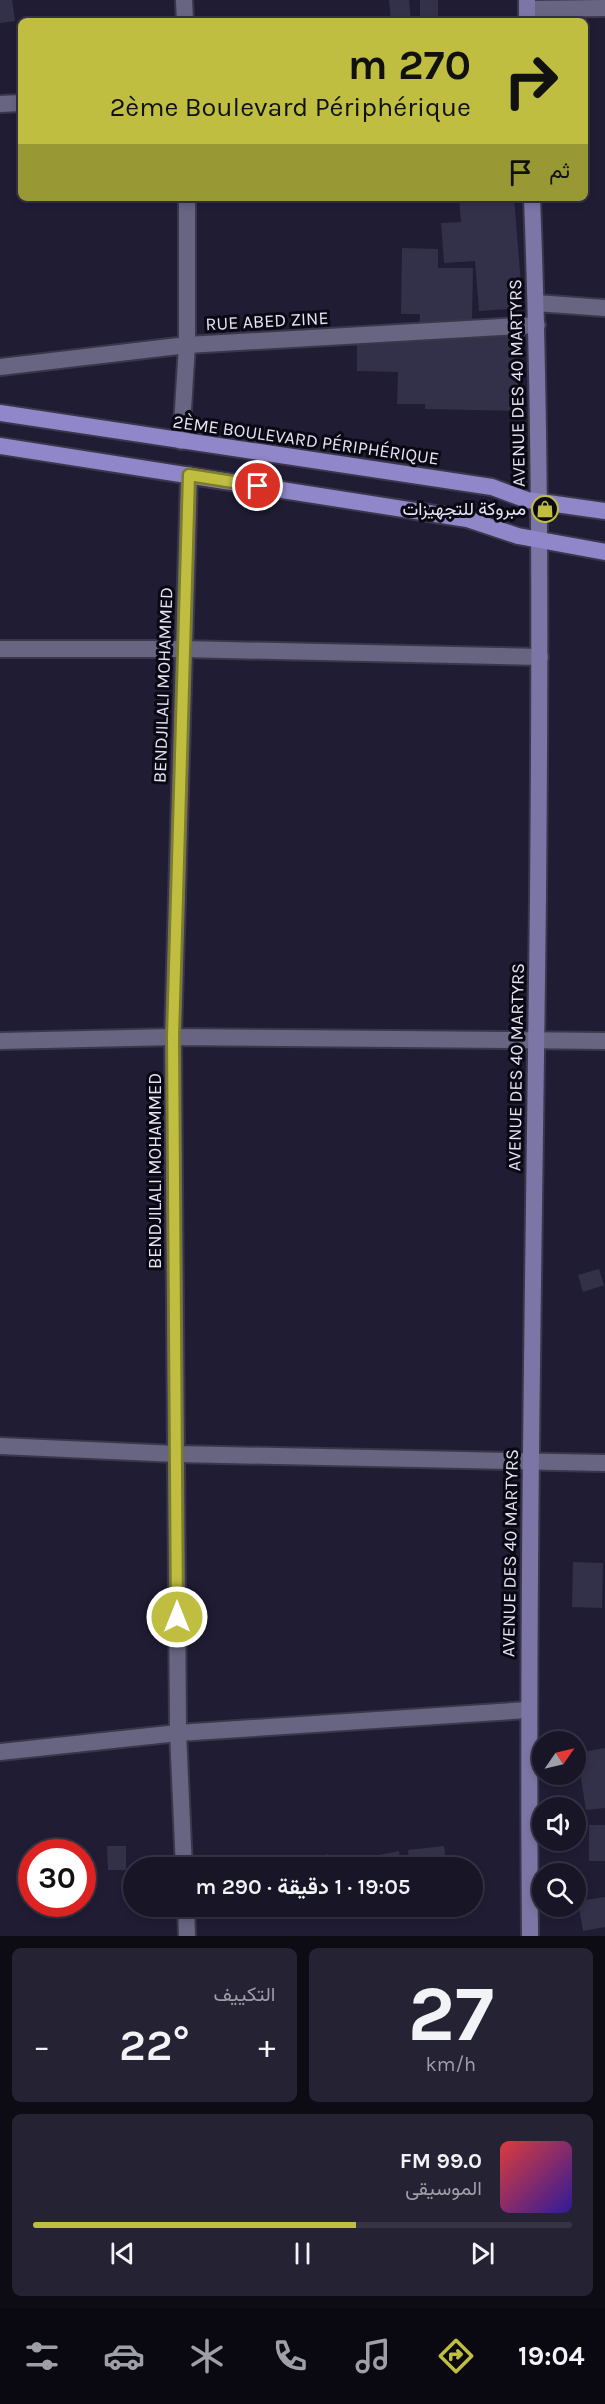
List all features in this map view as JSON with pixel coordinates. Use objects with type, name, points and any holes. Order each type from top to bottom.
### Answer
[{"type":"main road","name":"AVENUE DES 40 MARTYRS","points":[[530,1936],[528,1710],[540,657],[537,326],[532,201]]},
{"type":"main road","name":"2ÈME BOULEVARD PÉRIPHÉRIQUE","points":[[0,412],[492,487],[527,500],[605,511]]},
{"type":"main road","points":[[0,446],[467,519],[518,536],[605,552]]},
{"type":"street","points":[[184,0],[185,18]]},
{"type":"street","points":[[527,10],[605,8]]},
{"type":"street","points":[[0,104],[18,103]]},
{"type":"street","points":[[181,441],[187,345],[187,201]]},
{"type":"street","points":[[536,303],[605,308]]},
{"type":"street","name":"RUE ABED ZINE","points":[[0,367],[187,345],[537,326]]},
{"type":"street","name":"BENDJILALI MOHAMMED","points":[[184,1857],[178,1733],[173,1037],[189,475]]},
{"type":"street","points":[[0,649],[540,657]]},
{"type":"street","points":[[0,1041],[173,1037],[605,1041]]},
{"type":"street","points":[[0,1446],[177,1454],[605,1463]]},
{"type":"street","points":[[0,1752],[178,1733],[528,1710]]},
{"type":"street","points":[[186,1917],[187,1936]]},
{"type":"building","points":[[0,0],[12,0],[15,21],[0,23]]},
{"type":"building","points":[[389,0],[409,0],[411,18],[391,18]]},
{"type":"building","points":[[420,0],[438,0],[438,18],[420,18]]},
{"type":"building","points":[[459,201],[514,201],[523,308],[479,311],[475,261],[444,263],[441,223],[461,222]]},
{"type":"building","points":[[402,248],[438,249],[438,268],[473,268],[472,321],[519,322],[517,411],[425,409],[425,404],[397,404],[398,372],[357,371],[357,330],[419,331],[420,314],[401,314]]},
{"type":"building","points":[[599,1269],[604,1285],[583,1292],[578,1275]]},
{"type":"building","points":[[573,1562],[603,1563],[602,1608],[572,1607]]},
{"type":"building","points":[[605,1748],[605,1808],[586,1810],[586,1797],[584,1797],[582,1785],[586,1785],[586,1751]]},
{"type":"building","points":[[589,1825],[605,1825],[605,1861],[589,1861]]},
{"type":"building","points":[[107,1846],[126,1846],[123,1870],[108,1870]]},
{"type":"building","points":[[444,1846],[446,1857],[408,1857],[408,1850]]},
{"type":"building","points":[[399,1851],[400,1857],[379,1857],[379,1855]]},
{"type":"building","points":[[605,1897],[605,1927],[583,1931],[581,1917],[586,1917],[586,1900]]},
{"type":"place","name":"مبروكة للتجهيزات","points":[[545,509]]},
{"type":"route","points":[[177,1617],[173,1037],[189,475],[258,486]]}]
